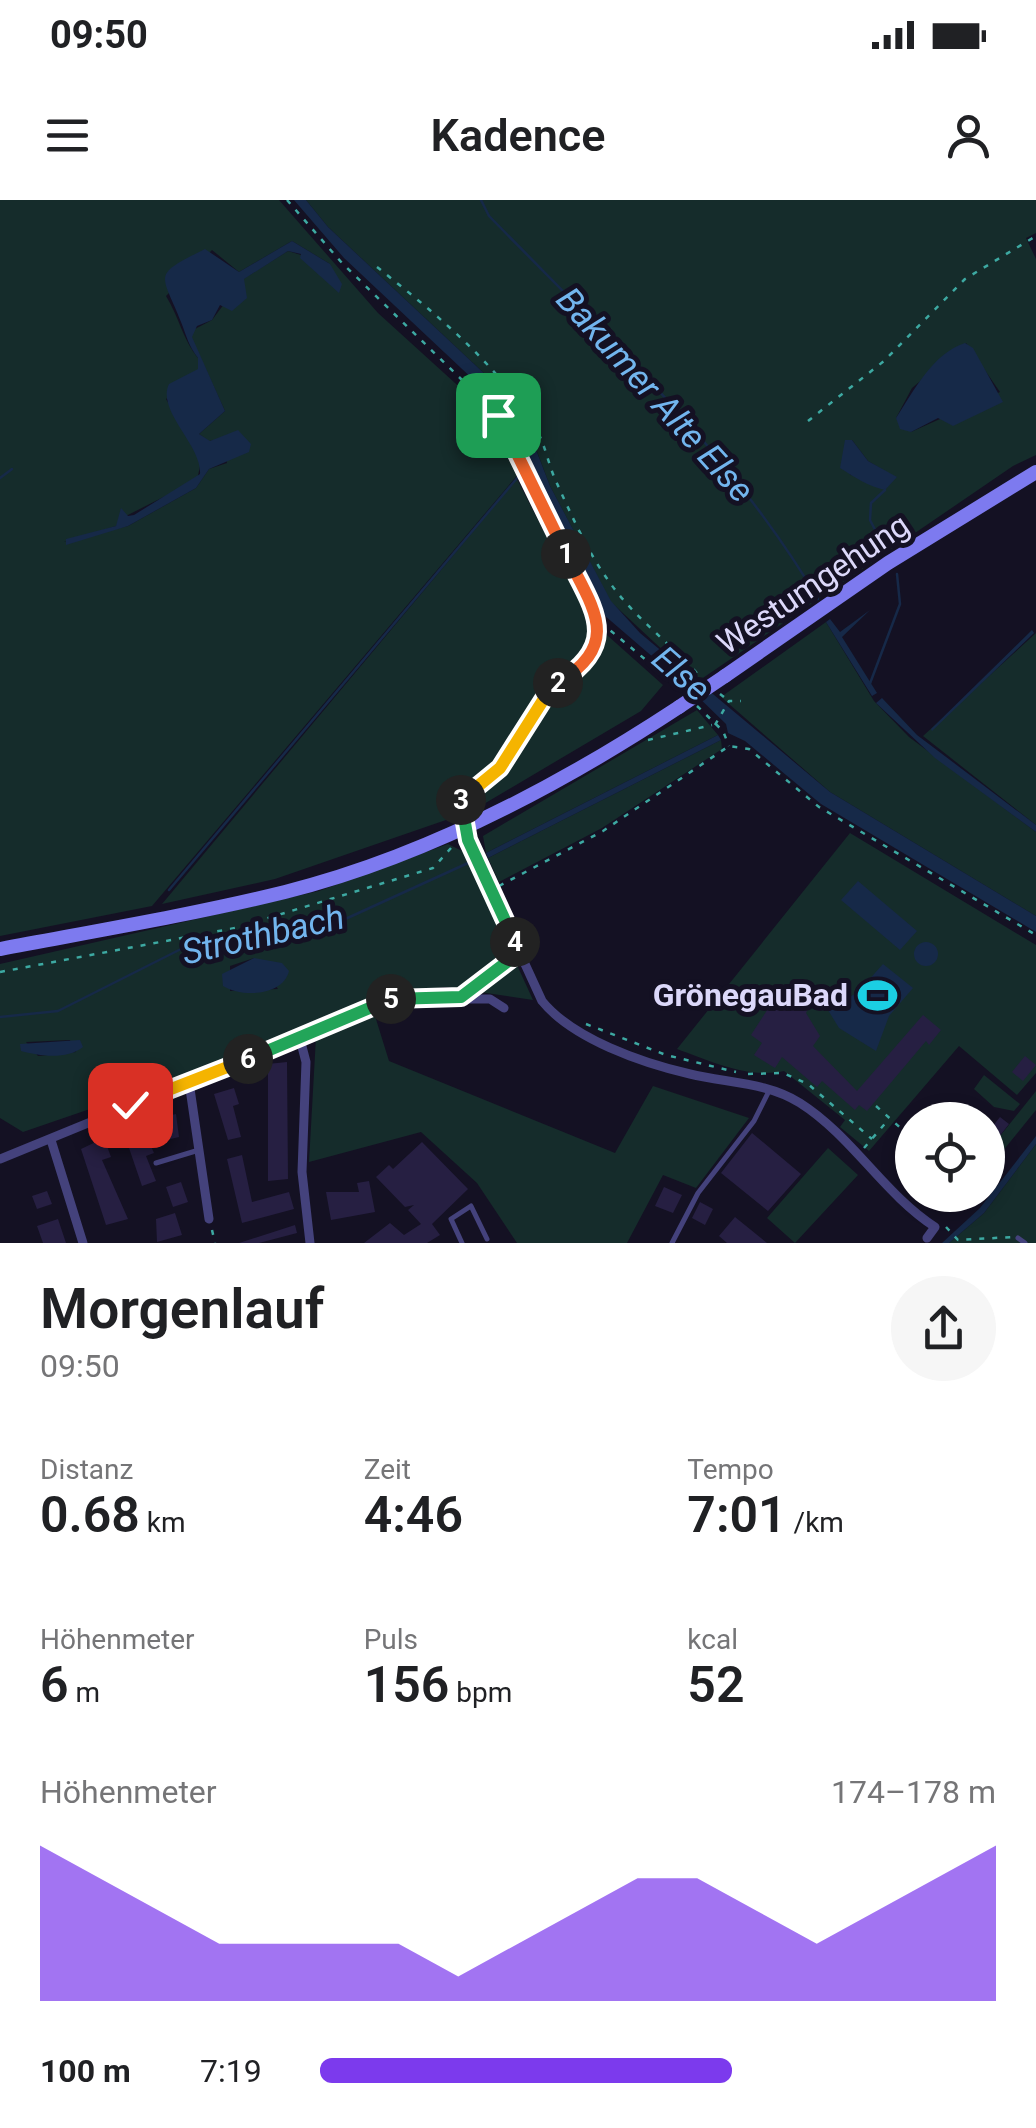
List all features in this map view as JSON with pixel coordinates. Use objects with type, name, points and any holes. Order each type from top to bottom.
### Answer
[{"type":"main road","name":"Westumgehung","points":[[0,949],[288,891],[467,833],[679,708],[822,607],[1036,472]]},
{"type":"street","points":[[467,833],[495,888],[542,1002],[559,1022],[579,1034],[688,1074],[770,1089],[800,1102],[859,1155],[915,1214],[935,1227],[927,1238]]},
{"type":"street","points":[[0,1158],[300,1039],[390,999],[490,999],[504,1008]]},
{"type":"street","points":[[300,1039],[306,1062],[302,1172],[310,1243]]},
{"type":"street","points":[[188,1082],[209,1219]]},
{"type":"street","points":[[51,1140],[83,1243]]},
{"type":"lane","points":[[672,1243],[698,1192],[754,1121],[770,1089]]},
{"type":"lane","points":[[156,1164],[199,1150]]},
{"type":"lane","points":[[462,1243],[451,1219],[471,1206],[488,1239]]},
{"type":"lane","points":[[1018,1238],[1025,1243]]},
{"type":"path","points":[[287,200],[342,263],[498,415],[599,620],[677,685],[730,746],[749,750],[819,807],[1036,936]]},
{"type":"path","points":[[808,421],[884,361],[965,279],[1036,236]]},
{"type":"path","points":[[378,267],[443,320],[512,394],[539,432],[555,478],[604,576],[638,618],[679,650],[728,702]]},
{"type":"path","points":[[0,972],[235,928],[433,868],[467,833],[459,805],[464,794],[487,782],[547,694],[580,671],[596,648],[599,620]]},
{"type":"path","points":[[728,702],[741,701]]},
{"type":"path","points":[[715,726],[728,702]]},
{"type":"path","points":[[646,740],[655,742],[704,724],[715,726]]},
{"type":"path","points":[[492,873],[495,888],[603,832],[730,746]]},
{"type":"path","points":[[461,997],[520,952]]},
{"type":"path","points":[[584,1024],[666,1055],[739,1072],[783,1073],[808,1084],[872,1139]]},
{"type":"path","points":[[876,1106],[895,1124]]},
{"type":"path","points":[[859,1155],[889,1119]]},
{"type":"path","points":[[209,1219],[215,1243]]},
{"type":"path","points":[[946,1227],[958,1240],[1018,1238]]},
{"type":"green space","points":[[0,200],[279,200],[378,313],[488,413],[521,471],[152,906],[0,936]],"holes":[[[292,241],[330,264],[288,251],[243,279],[212,320],[193,330],[191,337],[225,411],[199,434],[209,441],[223,439],[227,463],[209,469],[196,488],[128,526],[64,542],[116,526],[120,519],[197,480],[201,462],[166,399],[198,370],[198,358],[166,296],[212,250],[239,272]]]},
{"type":"green space","points":[[306,200],[1036,200],[1036,233],[1026,238],[1036,259],[1036,455],[1013,466],[697,682],[611,602],[550,486],[525,420],[488,377],[328,227]],"holes":[[[966,343],[1000,392],[911,432],[896,418],[912,388]],[[852,440],[868,461],[897,478],[850,475]]]},
{"type":"green space","points":[[517,479],[589,619],[663,685],[641,711],[472,811],[275,879],[162,904]]},
{"type":"green space","points":[[826,622],[874,701],[909,737],[1036,832],[1036,916],[830,792],[721,697]]},
{"type":"green space","points":[[1036,633],[1036,825],[923,736]]},
{"type":"green space","points":[[697,710],[718,735],[486,853],[483,836]]},
{"type":"green space","points":[[721,740],[722,749],[602,828],[499,882],[488,858]]},
{"type":"green space","name":"GrönegauBad","points":[[850,833],[1036,945],[1036,1073],[1017,1095],[959,1046],[911,1102],[895,1102],[895,1121],[869,1151],[840,1127],[845,1120],[784,1071],[743,1071],[677,1049]]},
{"type":"green space","points":[[448,844],[466,853],[533,1000],[446,987],[385,994],[186,1076],[23,1132],[0,1118],[0,964],[319,891]],"holes":[[[254,958],[278,989],[230,991],[230,966]],[[70,1040],[76,1052],[38,1056],[26,1042]]]},
{"type":"green space","points":[[375,1016],[389,1061],[615,1153],[653,1086],[749,1118],[696,1188],[663,1175],[627,1243],[517,1243],[477,1183],[421,1132],[309,1162],[316,1037]]},
{"type":"green space","points":[[984,1075],[1020,1104],[1014,1111],[1005,1109],[1005,1102],[988,1102],[974,1089]]},
{"type":"green space","points":[[1036,1091],[1036,1110],[1005,1148],[1005,1130]]},
{"type":"green space","points":[[1036,1144],[1036,1243],[949,1243],[985,1212],[1005,1212],[1005,1185]]},
{"type":"green space","points":[[828,1148],[858,1175],[795,1243],[767,1218]]},
{"type":"water","name":"Else","points":[[294,200],[306,200],[328,227],[488,377],[525,421],[550,486],[611,601],[640,633],[830,792],[1036,916],[1036,932],[821,804],[745,741],[728,733],[726,724],[690,689],[604,615],[513,425],[478,384],[344,258]]},
{"type":"water","points":[[292,241],[330,264],[342,284],[339,293],[300,258],[301,254],[288,251],[244,279],[247,298],[232,311],[220,305],[212,320],[197,326],[192,337],[225,411],[199,434],[210,441],[238,430],[251,444],[249,452],[209,469],[196,488],[128,526],[66,545],[66,539],[116,526],[121,508],[128,516],[134,515],[200,474],[199,463],[174,417],[167,394],[169,384],[198,369],[198,358],[166,284],[168,271],[205,249],[239,272]]},
{"type":"water","points":[[965,343],[973,348],[1003,402],[953,426],[938,418],[911,432],[900,429],[896,418],[925,374],[943,355]]},
{"type":"water","points":[[845,440],[852,440],[868,461],[897,477],[885,490],[840,468]]},
{"type":"water","points":[[870,610],[842,637],[877,693],[872,696],[826,622],[830,619],[840,632]]},
{"type":"water","points":[[1032,630],[1034,633],[932,731],[931,729]]},
{"type":"water","points":[[882,698],[917,735],[1036,825],[1036,832],[935,758],[876,703]]},
{"type":"water","points":[[718,735],[721,740],[488,858],[486,853]]},
{"type":"water","points":[[858,881],[917,931],[900,950],[841,900]]},
{"type":"water","points":[[926,942],[938,954],[926,966],[914,954]]},
{"type":"water","points":[[254,958],[282,963],[289,971],[279,986],[251,993],[223,986],[222,974]]},
{"type":"water","points":[[883,964],[913,988],[889,1016],[876,1051],[839,1028],[828,1010],[858,992]]},
{"type":"water","points":[[80,1040],[83,1047],[61,1055],[21,1051],[20,1044]]},
{"type":"water","points":[[1036,1136],[1036,1144],[1005,1185],[1005,1176]]},
{"type":"water","points":[[976,1212],[985,1212],[949,1243],[942,1243]]},
{"type":"building","name":"GrönegauBad","points":[[782,987],[810,1005],[806,1013],[820,1036],[813,1046],[857,1091],[923,1015],[941,1030],[929,1045],[926,1041],[867,1111],[859,1105],[855,1110],[822,1081],[817,1087],[782,1057],[775,1068],[754,1055],[762,1043],[751,1035]]},
{"type":"building","points":[[1025,1056],[1036,1065],[1023,1081],[1012,1072]]},
{"type":"building","points":[[287,1062],[288,1179],[268,1181],[268,1064]]},
{"type":"building","points":[[234,1088],[239,1104],[233,1106],[241,1137],[228,1140],[214,1094]]},
{"type":"building","points":[[176,1114],[179,1137],[150,1144],[154,1153],[146,1156],[156,1181],[142,1186],[129,1148],[134,1146],[132,1140],[160,1129],[158,1118]]},
{"type":"building","points":[[752,1133],[801,1174],[768,1211],[721,1173]]},
{"type":"building","points":[[104,1138],[111,1157],[102,1160],[128,1219],[106,1225],[81,1149]]},
{"type":"building","points":[[422,1142],[468,1189],[432,1224],[440,1235],[427,1243],[364,1243],[390,1223],[404,1235],[421,1224],[408,1210],[414,1205],[405,1207],[376,1177],[389,1165],[393,1169]]},
{"type":"building","points":[[242,1155],[252,1202],[289,1192],[294,1209],[242,1223],[227,1159]]},
{"type":"building","points":[[369,1181],[375,1212],[331,1220],[326,1192],[359,1192],[357,1183]]},
{"type":"building","points":[[181,1182],[188,1202],[173,1207],[166,1187]]},
{"type":"building","points":[[664,1187],[682,1195],[673,1213],[655,1206]]},
{"type":"building","points":[[47,1191],[52,1204],[37,1209],[32,1196]]},
{"type":"building","points":[[700,1202],[713,1209],[705,1225],[692,1218]]},
{"type":"building","points":[[175,1213],[182,1235],[157,1242],[156,1219]]},
{"type":"building","points":[[735,1217],[767,1243],[727,1243],[719,1236]]},
{"type":"building","points":[[58,1219],[66,1243],[43,1243],[37,1226]]},
{"type":"building","points":[[295,1225],[297,1233],[259,1243],[239,1243]]},
{"type":"waterway","name":"Bakumer Alte Else","points":[[481,200],[489,216],[622,351],[707,445],[747,494],[818,599]]},
{"type":"waterway","points":[[0,478],[12,469]]},
{"type":"waterway","points":[[169,890],[518,477]]},
{"type":"waterway","points":[[885,490],[871,503],[870,520],[886,551]]},
{"type":"waterway","points":[[869,686],[900,604],[897,574]]},
{"type":"waterway","name":"Strothbach","points":[[0,1017],[58,1011],[185,947],[231,936],[330,926],[468,863]]},
{"type":"place","name":"GrönegauBad","points":[[878,995]]},
{"type":"route","points":[[130,1105],[300,1039],[390,999],[461,997],[486,974],[520,952],[468,840],[459,805],[464,794],[487,782],[500,768],[547,694],[580,671],[596,648],[599,620],[498,415]]}]
